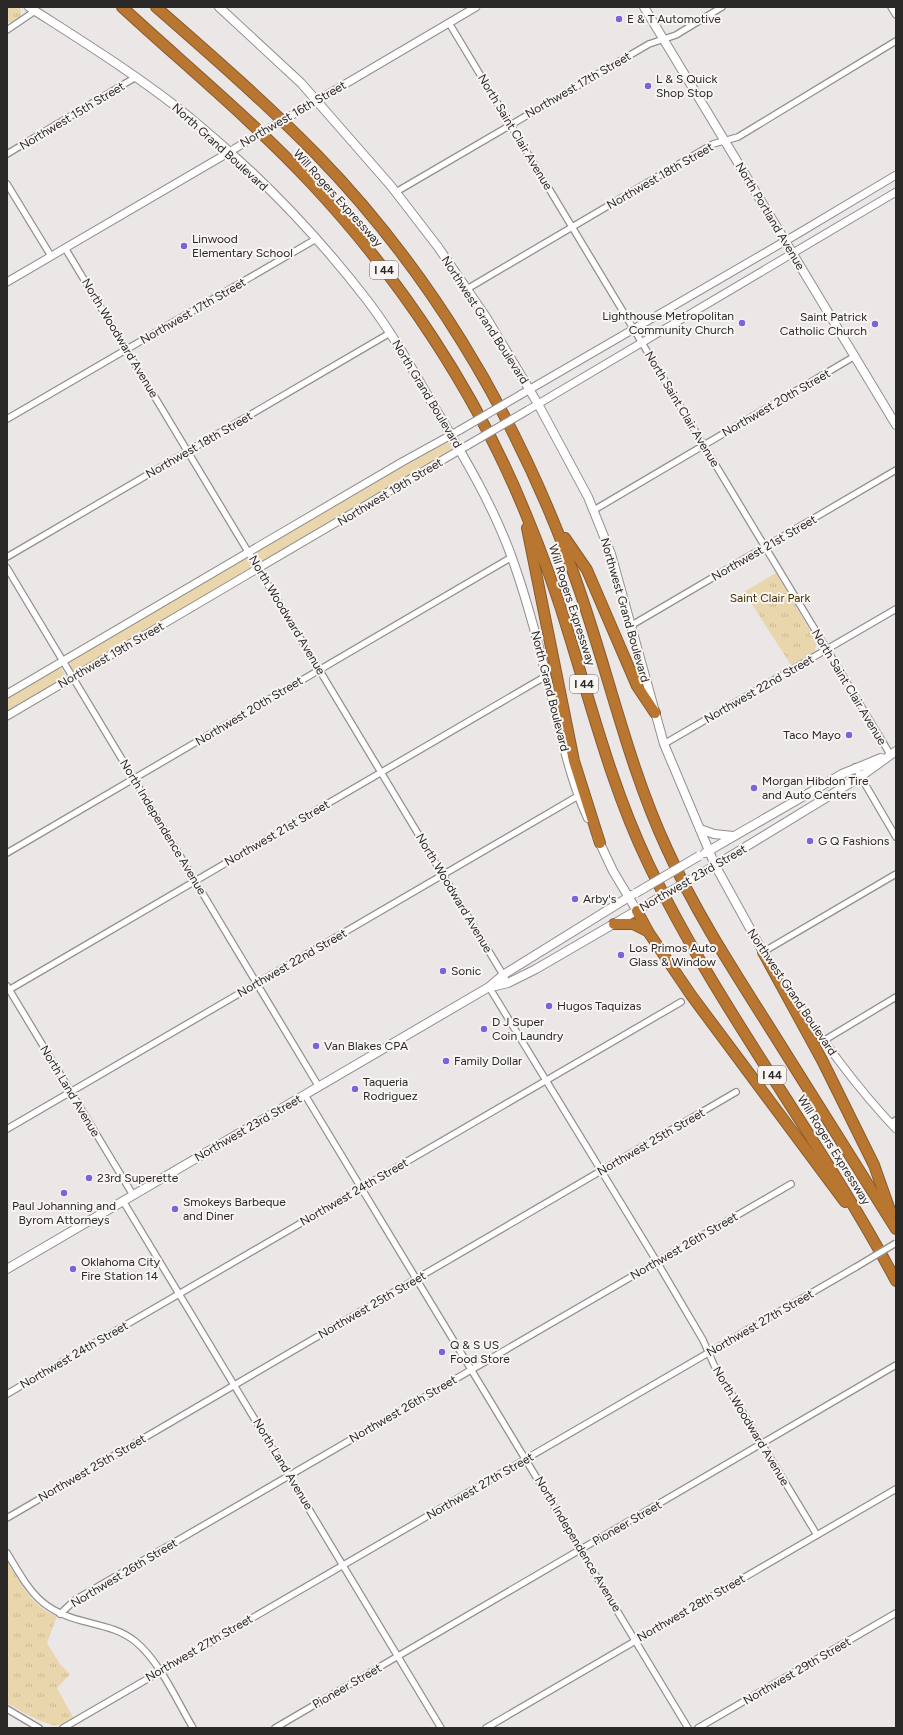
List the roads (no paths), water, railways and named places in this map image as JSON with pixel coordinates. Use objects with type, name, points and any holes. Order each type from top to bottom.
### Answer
[{"type":"highway","name":"Will Rogers Expressway","points":[[122,7],[242,116],[310,182],[366,247],[411,306],[451,368],[488,434],[523,507],[560,604],[609,765],[647,861],[685,937],[828,1163],[896,1281]]},
{"type":"highway","name":"Will Rogers Expressway","points":[[156,7],[253,94],[317,155],[384,231],[442,312],[497,401],[524,452],[555,523],[580,590],[630,757],[667,849],[707,926],[896,1228]]},
{"type":"highway","points":[[523,507],[539,596],[574,761],[600,843]]},
{"type":"highway","points":[[555,523],[587,570],[637,686],[655,713]]},
{"type":"highway","points":[[640,909],[649,933],[691,995],[877,1246]]},
{"type":"highway","points":[[614,924],[633,924],[649,933]]},
{"type":"highway","points":[[763,952],[822,1060],[874,1165],[896,1228]]},
{"type":"main road","name":"Northwest Grand Boulevard","points":[[218,7],[256,41],[396,192],[438,247],[467,289],[538,404],[571,463],[594,510],[611,554],[664,744],[708,851],[763,952]]},
{"type":"main road","name":"North Portland Avenue","points":[[644,7],[896,425]]},
{"type":"main road","name":"North Grand Boulevard","points":[[32,9],[136,77],[232,150],[316,239],[368,300],[390,333],[460,450],[494,513],[512,557],[525,596],[578,796],[628,897],[640,909]]},
{"type":"main road","name":"Northwest 23rd Street","points":[[7,1269],[489,987],[503,975],[628,897],[855,768],[893,752]]},
{"type":"main road","name":"Northwest 23rd Street","points":[[489,987],[508,983],[536,969],[706,871],[860,777],[893,752]]},
{"type":"main road","points":[[700,829],[714,834],[733,836]]},
{"type":"street","name":"Northwest 16th Street","points":[[7,282],[476,7]]},
{"type":"street","name":"Northwest 17th Street","points":[[396,192],[649,44],[676,35],[722,7]]},
{"type":"street","points":[[891,7],[896,15]]},
{"type":"street","points":[[7,30],[32,9]]},
{"type":"street","name":"North Saint Clair Avenue","points":[[449,23],[826,650],[893,752]]},
{"type":"street","name":"Northwest 18th Street","points":[[467,289],[713,144],[738,137],[896,41]]},
{"type":"street","name":"Northwest 15th Street","points":[[7,154],[136,77]]},
{"type":"street","name":"Northwest 19th Street","points":[[7,694],[529,389],[634,330],[896,175]]},
{"type":"street","points":[[7,184],[52,256]]},
{"type":"street","name":"Northwest 19th Street","points":[[7,716],[259,569],[896,192]]},
{"type":"street","name":"Northwest 17th Street","points":[[7,419],[316,239]]},
{"type":"street","name":"North Woodward Avenue","points":[[65,248],[444,874],[508,983]]},
{"type":"street","name":"Northwest 18th Street","points":[[7,557],[390,333]]},
{"type":"street","name":"Northwest 20th Street","points":[[594,510],[854,356]]},
{"type":"street","name":"Northwest 21st Street","points":[[632,626],[896,470]]},
{"type":"street","name":"Northwest 20th Street","points":[[7,853],[512,557]]},
{"type":"street","name":"North Independence Avenue","points":[[7,568],[62,662],[196,881],[319,1087]]},
{"type":"street","name":"Northwest 22nd Street","points":[[664,744],[896,609]]},
{"type":"street","name":"Northwest 21st Street","points":[[8,989],[546,676]]},
{"type":"street","points":[[855,768],[896,837]]},
{"type":"street","name":"Northwest 22nd Street","points":[[7,1129],[578,796]]},
{"type":"street","points":[[763,952],[896,874]]},
{"type":"street","name":"Northwest Grand Boulevard","points":[[763,952],[823,1041],[854,1081],[893,1122],[896,1129]]},
{"type":"street","name":"North Woodward Avenue","points":[[489,987],[545,1081],[657,1262],[762,1444],[817,1535]]},
{"type":"street","name":"North Land Avenue","points":[[8,989],[133,1195]]},
{"type":"street","points":[[823,1041],[896,997]]},
{"type":"street","name":"Northwest 24th Street","points":[[7,1394],[681,1002]]},
{"type":"street","name":"Northwest 25th Street","points":[[7,1518],[736,1092]]},
{"type":"street","name":"North Independence Avenue","points":[[305,1095],[527,1458],[688,1728]]},
{"type":"street","name":"Northwest 26th Street","points":[[60,1614],[75,1600],[791,1184]]},
{"type":"street","name":"North Land Avenue","points":[[123,1201],[235,1384],[441,1728]]},
{"type":"street","name":"Northwest 27th Street","points":[[63,1728],[343,1564],[856,1268],[896,1243]]},
{"type":"street","name":"Pioneer Street","points":[[275,1728],[896,1365]]},
{"type":"street","name":"Northwest 28th Street","points":[[486,1728],[896,1489]]},
{"type":"street","points":[[7,1553],[31,1593],[44,1604],[60,1614],[121,1632],[136,1642],[160,1671],[193,1728]]},
{"type":"street","name":"Northwest 29th Street","points":[[698,1728],[896,1613]]},
{"type":"street","points":[[7,1709],[40,1728]]},
{"type":"place","name":"E & T Automotive","points":[[619,19]]},
{"type":"place","name":"L & S Quick Shop Stop","points":[[648,86]]},
{"type":"place","name":"Linwood Elementary School","points":[[184,246]]},
{"type":"place","name":"Lighthouse Metropolitan Community Church","points":[[742,323]]},
{"type":"place","name":"Saint Patrick Catholic Church","points":[[875,324]]},
{"type":"place","name":"Taco Mayo","points":[[849,735]]},
{"type":"place","name":"Morgan Hibdon Tire and Auto Centers","points":[[754,788]]},
{"type":"place","name":"G Q Fashions","points":[[810,841]]},
{"type":"place","name":"Arby's","points":[[575,899]]},
{"type":"place","name":"Los Primos Auto Glass & Window","points":[[621,955]]},
{"type":"place","name":"Sonic","points":[[443,971]]},
{"type":"place","name":"Hugos Taquizas","points":[[549,1006]]},
{"type":"place","name":"D J Super Coin Laundry","points":[[484,1029]]},
{"type":"place","name":"Van Blakes CPA","points":[[316,1046]]},
{"type":"place","name":"Family Dollar","points":[[446,1061]]},
{"type":"place","name":"Taqueria Rodriguez","points":[[355,1089]]},
{"type":"place","name":"23rd Superette","points":[[89,1178]]},
{"type":"place","name":"Paul Johanning and Byrom Attorneys","points":[[64,1193]]},
{"type":"place","name":"Smokeys Barbeque and Diner","points":[[175,1209]]},
{"type":"place","name":"Oklahoma City Fire Station 14","points":[[73,1269]]},
{"type":"place","name":"Q & S US Food Store","points":[[442,1352]]},
{"type":"park label","name":"Saint Clair Park","points":[[770,598]]}]
